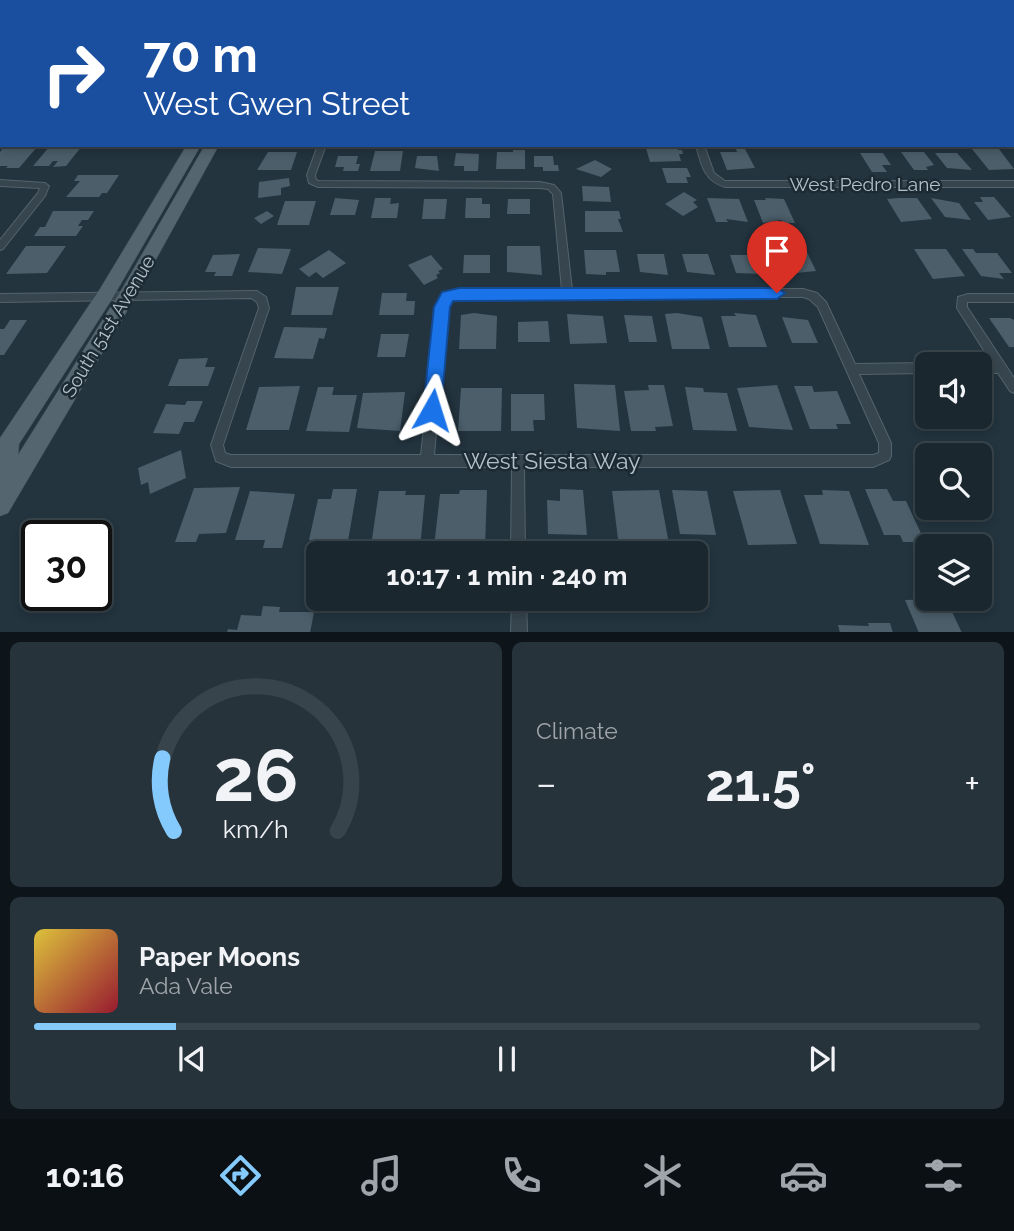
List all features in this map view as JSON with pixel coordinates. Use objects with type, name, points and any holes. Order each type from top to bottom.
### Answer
[{"type":"main road","name":"South 51st Avenue","points":[[0,476],[6,465],[5,449],[106,294],[193,147]]},
{"type":"main road","name":"South 51st Avenue","points":[[0,505],[128,294],[211,147]]},
{"type":"street","points":[[321,147],[311,175],[312,181],[318,184],[551,187],[557,193],[567,294]]},
{"type":"street","name":"West Pedro Lane","points":[[701,147],[710,176],[717,183],[1014,184]]},
{"type":"street","points":[[0,183],[45,186],[42,194],[0,247]]},
{"type":"street","points":[[427,461],[442,307],[448,296],[803,293],[813,296],[822,305],[851,369],[915,368]]},
{"type":"street","points":[[0,298],[128,294]]},
{"type":"street","name":"West Siesta Way","points":[[128,294],[253,294],[262,300],[264,308],[217,444],[220,457],[231,461],[873,461],[885,456],[885,443],[851,369]]},
{"type":"street","points":[[1014,298],[962,300],[962,308],[1014,388]]},
{"type":"street","points":[[992,368],[1001,368]]},
{"type":"street","points":[[517,461],[519,541]]},
{"type":"street","points":[[519,611],[519,632]]},
{"type":"building","points":[[4,147],[37,147],[19,168],[0,166],[0,152]]},
{"type":"building","points":[[49,147],[81,147],[66,166],[53,167],[58,161],[53,161],[49,166],[33,166]]},
{"type":"building","points":[[646,147],[677,147],[682,150],[683,154],[679,154],[681,161],[650,162]]},
{"type":"building","points":[[736,149],[745,149],[755,168],[727,170],[720,152],[737,152]]},
{"type":"building","points":[[972,149],[999,149],[1014,169],[989,170]]},
{"type":"building","points":[[525,150],[525,169],[496,169],[497,152]]},
{"type":"building","points":[[375,151],[403,151],[400,171],[370,171]]},
{"type":"building","points":[[268,152],[297,152],[291,170],[257,170]]},
{"type":"building","points":[[901,152],[924,152],[934,165],[926,167],[928,170],[914,170]]},
{"type":"building","points":[[456,153],[479,154],[478,171],[464,171],[464,166],[454,166]]},
{"type":"building","points":[[860,153],[883,153],[891,165],[882,165],[887,172],[872,172]]},
{"type":"building","points":[[935,153],[957,153],[972,170],[947,168]]},
{"type":"building","points":[[338,156],[358,156],[358,171],[343,171],[344,167],[335,167]]},
{"type":"building","points":[[417,156],[437,156],[439,171],[415,168]]},
{"type":"building","points":[[534,156],[553,156],[554,165],[558,165],[559,171],[543,171],[543,167],[534,167]]},
{"type":"building","points":[[595,160],[612,169],[601,177],[576,169]]},
{"type":"building","points":[[662,168],[687,168],[691,177],[686,177],[688,183],[667,183]]},
{"type":"building","points":[[78,175],[119,175],[107,193],[102,193],[99,197],[66,197],[80,181],[74,181]]},
{"type":"building","points":[[289,178],[290,186],[281,188],[281,195],[258,198],[259,182]]},
{"type":"building","points":[[582,186],[609,187],[611,202],[583,201]]},
{"type":"building","points":[[684,192],[697,200],[693,202],[698,207],[683,216],[665,204]]},
{"type":"building","points":[[980,197],[994,197],[1011,217],[988,220],[974,202],[983,202]]},
{"type":"building","points":[[335,198],[359,200],[355,215],[330,215]]},
{"type":"building","points":[[375,198],[391,198],[390,204],[399,203],[397,218],[371,218]]},
{"type":"building","points":[[466,198],[482,198],[482,204],[490,204],[490,218],[465,218]]},
{"type":"building","points":[[707,198],[739,199],[748,222],[726,219],[728,222],[716,222]]},
{"type":"building","points":[[765,198],[784,199],[795,223],[782,223],[781,220],[763,223],[754,200],[766,200]]},
{"type":"building","points":[[917,198],[932,219],[901,222],[887,199]]},
{"type":"building","points":[[931,198],[959,203],[971,220],[945,217]]},
{"type":"building","points":[[424,199],[447,199],[445,219],[422,219]]},
{"type":"building","points":[[508,199],[530,199],[530,214],[507,214]]},
{"type":"building","points":[[285,201],[316,201],[309,225],[277,225]]},
{"type":"building","points":[[53,211],[94,211],[88,220],[82,220],[78,226],[83,226],[76,236],[34,236],[40,227],[45,227]]},
{"type":"building","points":[[267,211],[274,216],[261,224],[254,218]]},
{"type":"building","points":[[585,211],[619,211],[621,219],[618,219],[623,232],[585,232]]},
{"type":"building","points":[[770,244],[803,244],[816,271],[781,271]]},
{"type":"building","points":[[26,246],[66,246],[47,273],[6,274]]},
{"type":"building","points":[[507,246],[540,246],[542,275],[507,272]]},
{"type":"building","points":[[258,248],[291,249],[282,274],[248,272]]},
{"type":"building","points":[[914,249],[946,249],[965,276],[933,279]]},
{"type":"building","points":[[962,249],[973,249],[976,253],[997,253],[1012,273],[999,273],[1004,279],[981,276]]},
{"type":"building","points":[[329,250],[346,263],[323,278],[316,272],[309,277],[299,269]]},
{"type":"building","points":[[584,250],[616,250],[620,272],[606,272],[606,275],[586,274]]},
{"type":"building","points":[[240,254],[232,276],[214,276],[216,272],[205,272],[213,255]]},
{"type":"building","points":[[637,254],[664,254],[668,275],[640,272]]},
{"type":"building","points":[[682,254],[708,254],[715,275],[687,272]]},
{"type":"building","points":[[431,255],[443,269],[438,271],[438,278],[424,285],[408,265]]},
{"type":"building","points":[[464,255],[490,255],[490,273],[463,273]]},
{"type":"building","points":[[730,255],[755,255],[762,274],[736,273]]},
{"type":"building","points":[[296,287],[339,287],[332,315],[291,315]]},
{"type":"building","points":[[382,293],[407,293],[406,301],[415,301],[414,315],[379,315]]},
{"type":"building","points":[[474,313],[497,316],[496,349],[459,349],[461,315]]},
{"type":"building","points":[[734,313],[756,315],[767,347],[729,347],[721,316],[736,316]]},
{"type":"building","points":[[567,314],[603,316],[607,343],[570,344]]},
{"type":"building","points":[[665,314],[702,317],[710,349],[672,349]]},
{"type":"building","points":[[624,315],[652,316],[657,342],[629,342]]},
{"type":"building","points":[[782,317],[808,320],[818,343],[792,343]]},
{"type":"building","points":[[989,318],[1014,320],[1014,347],[1009,347]]},
{"type":"building","points":[[10,320],[27,320],[4,355],[0,355],[0,329],[4,329]]},
{"type":"building","points":[[548,321],[550,342],[518,342],[518,322]]},
{"type":"building","points":[[284,327],[327,328],[324,339],[319,338],[313,359],[274,358]]},
{"type":"building","points":[[381,334],[409,334],[405,357],[377,357]]},
{"type":"building","points":[[208,358],[205,367],[215,367],[208,386],[168,386],[179,359]]},
{"type":"building","points":[[574,384],[615,385],[620,431],[577,428]]},
{"type":"building","points":[[648,385],[664,385],[673,426],[655,427],[656,431],[631,431],[624,391],[649,390]]},
{"type":"building","points":[[777,385],[793,430],[749,427],[737,388]]},
{"type":"building","points":[[300,386],[289,430],[246,430],[259,387]]},
{"type":"building","points":[[794,386],[812,386],[814,392],[837,391],[851,424],[836,424],[838,429],[810,429]]},
{"type":"building","points":[[318,387],[334,387],[332,395],[357,395],[349,432],[306,431]]},
{"type":"building","points":[[685,387],[703,388],[704,392],[727,393],[737,431],[693,430]]},
{"type":"building","points":[[461,388],[502,388],[501,431],[458,431]]},
{"type":"building","points":[[405,392],[400,431],[357,428],[363,393]]},
{"type":"building","points":[[511,394],[544,394],[545,420],[533,420],[534,431],[511,431]]},
{"type":"building","points":[[187,401],[203,401],[194,422],[184,422],[179,434],[153,433],[166,404],[185,405]]},
{"type":"building","points":[[181,450],[186,478],[150,494],[148,482],[141,485],[138,468]]},
{"type":"building","points":[[240,487],[226,533],[199,534],[196,542],[175,542],[194,488]]},
{"type":"building","points":[[333,489],[357,489],[348,541],[309,540],[318,499],[331,499]]},
{"type":"building","points":[[560,489],[583,490],[587,535],[548,534],[547,500],[560,501]]},
{"type":"building","points":[[865,489],[887,489],[893,501],[906,501],[921,534],[915,534],[915,542],[903,542],[900,535],[884,535]]},
{"type":"building","points":[[460,490],[487,490],[485,541],[435,541],[440,494],[459,494]]},
{"type":"building","points":[[659,490],[668,541],[618,541],[612,491]]},
{"type":"building","points":[[672,490],[707,491],[716,535],[680,534]]},
{"type":"building","points":[[780,490],[797,544],[748,545],[733,491]]},
{"type":"building","points":[[822,490],[849,491],[869,545],[820,544],[804,495],[823,495]]},
{"type":"building","points":[[250,491],[295,494],[282,548],[263,548],[265,540],[235,540]]},
{"type":"building","points":[[379,491],[406,491],[405,495],[425,495],[421,541],[372,541]]},
{"type":"building","points":[[905,600],[915,600],[915,611],[952,611],[962,632],[919,632]]},
{"type":"building","points":[[263,606],[280,607],[279,612],[314,612],[310,632],[227,632],[228,629],[237,630],[241,615],[261,616]]},
{"type":"building","points":[[868,623],[890,623],[893,632],[840,632],[838,625],[869,626]]},
{"type":"route","points":[[432,410],[442,307],[448,296],[777,293]]}]
